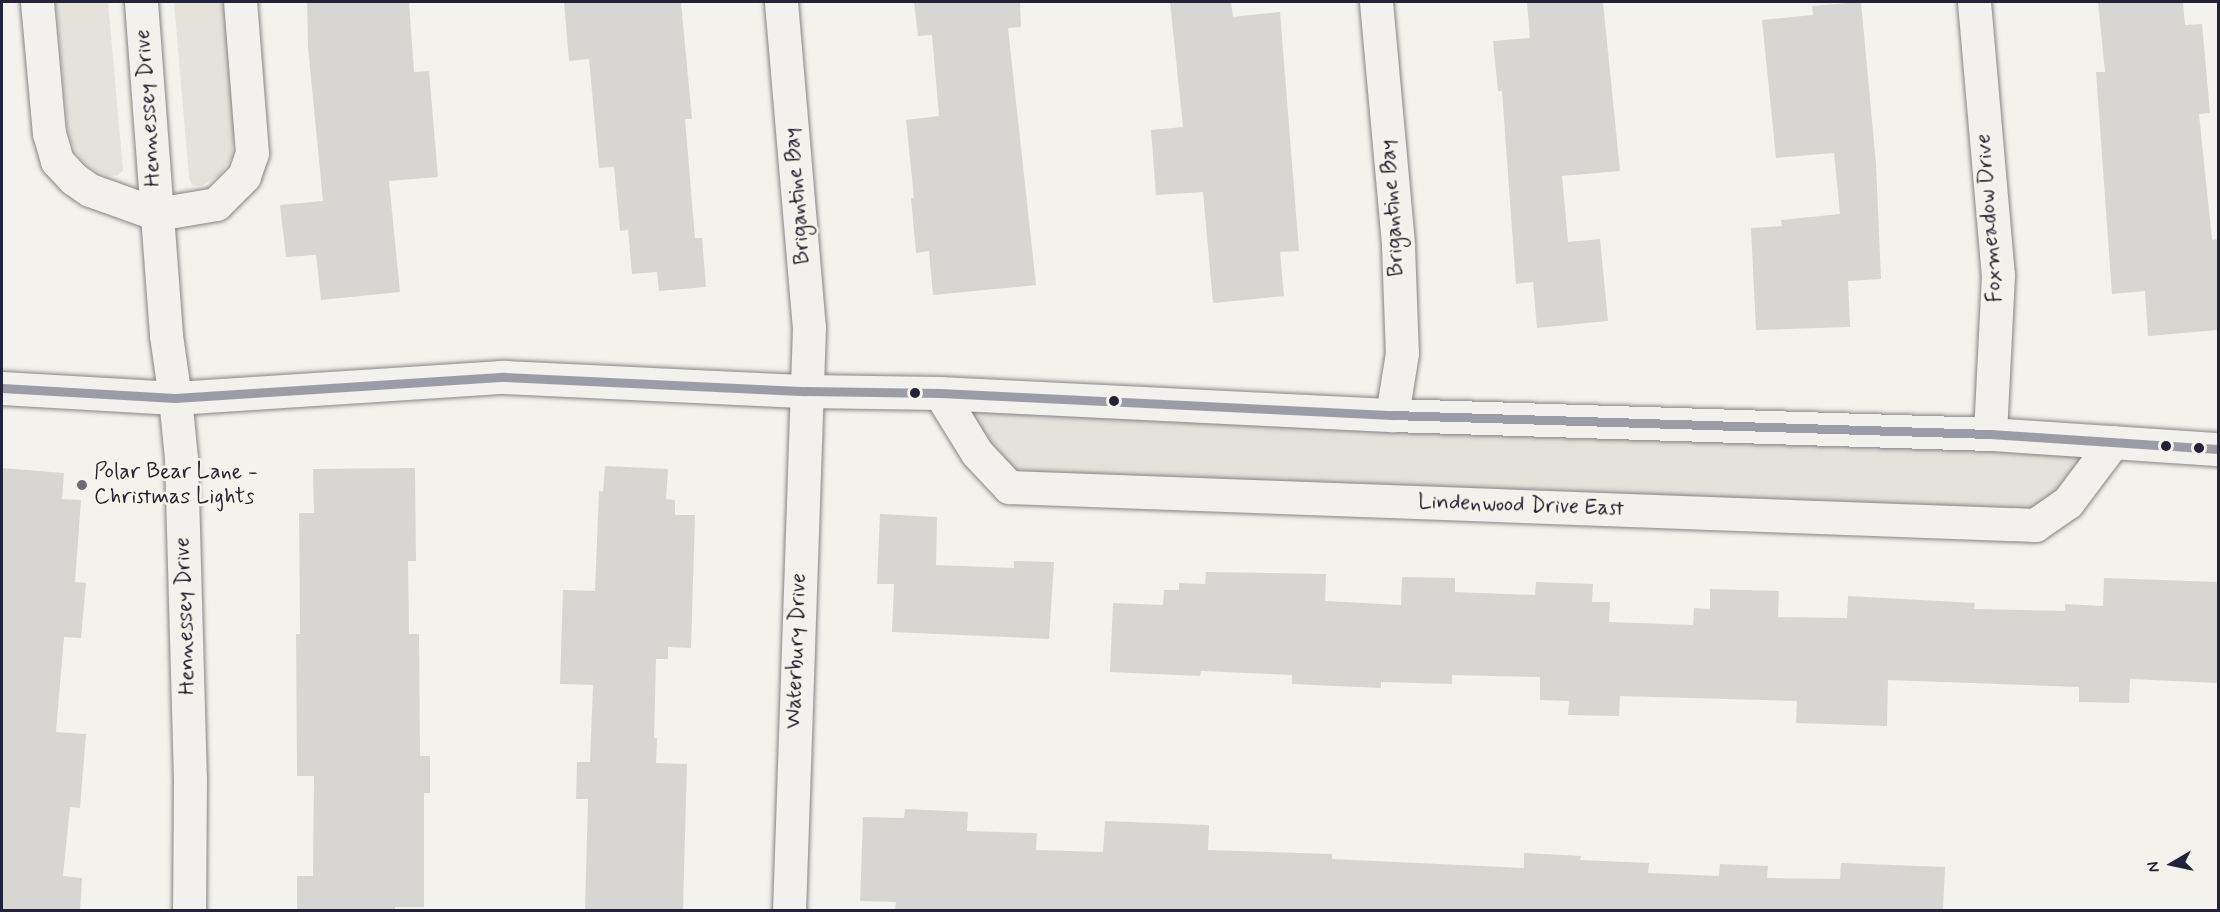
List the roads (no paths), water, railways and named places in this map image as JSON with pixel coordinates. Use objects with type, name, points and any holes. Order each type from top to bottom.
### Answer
[{"type":"street","name":"Hennessey Drive","points":[[37,2],[49,133],[57,161],[74,179],[90,190],[157,214],[216,204],[244,176],[252,153],[240,2]]},
{"type":"street","name":"Hennessey Drive","points":[[141,2],[166,335],[181,458],[190,766],[189,910]]},
{"type":"street","name":"Brigantine Bay","points":[[781,2],[809,327],[806,391]]},
{"type":"street","name":"Brigantine Bay","points":[[1376,2],[1398,246],[1402,353],[1392,415]]},
{"type":"street","name":"Foxmeadow Drive","points":[[1974,2],[1998,275],[1990,434]]},
{"type":"street","points":[[2,388],[175,398],[504,377],[806,391],[940,393],[1392,415],[1990,434],[2218,449]]},
{"type":"street","name":"Waterbury Drive","points":[[789,910],[806,391]]},
{"type":"street","name":"Lindenwood Drive East","points":[[940,393],[977,453],[1009,487],[2035,525],[2068,502],[2113,442]]},
{"type":"place","name":"Polar Bear Lane - Christmas Lights","points":[[82,485]]}]
